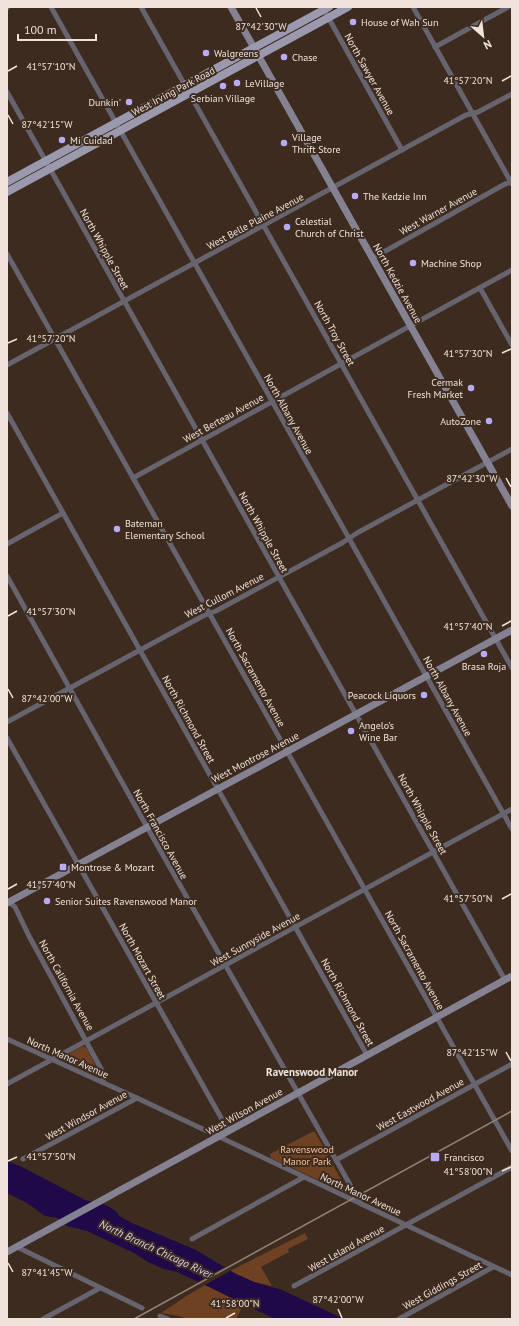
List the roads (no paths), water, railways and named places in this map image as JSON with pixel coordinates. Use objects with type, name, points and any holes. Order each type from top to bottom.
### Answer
[{"type":"main road","name":"North Kedzie Avenue","points":[[231,7],[512,506]]},
{"type":"main road","name":"West Irving Park Road","points":[[7,182],[185,86],[348,7]]},
{"type":"main road","name":"West Irving Park Road","points":[[7,192],[190,94],[325,8]]},
{"type":"main road","name":"West Montrose Avenue","points":[[8,901],[512,630]]},
{"type":"main road","name":"West Wilson Avenue","points":[[7,1252],[512,976]]},
{"type":"street","name":"North Albany Avenue","points":[[51,7],[512,829]]},
{"type":"street","name":"North Troy Street","points":[[141,7],[512,668]]},
{"type":"street","points":[[413,7],[512,183]]},
{"type":"street","points":[[435,47],[508,7]]},
{"type":"street","name":"North Sawyer Avenue","points":[[325,8],[328,18],[402,150]]},
{"type":"street","name":"North Whipple Street","points":[[7,92],[505,980]]},
{"type":"street","name":"West Belle Plaine Avenue","points":[[7,365],[195,264],[466,115],[480,112],[512,94]]},
{"type":"street","name":"West Warner Avenue","points":[[373,258],[505,184],[512,183]]},
{"type":"street","name":"North Sacramento Avenue","points":[[7,254],[512,1151]]},
{"type":"street","name":"West Berteau Avenue","points":[[133,478],[512,270]]},
{"type":"street","points":[[480,288],[512,345]]},
{"type":"street","name":"North Richmond Street","points":[[7,414],[367,1055]]},
{"type":"street","name":"West Cullom Avenue","points":[[7,722],[279,577],[512,449]]},
{"type":"street","points":[[7,544],[63,513]]},
{"type":"street","name":"North Francisco Avenue","points":[[7,576],[147,827],[361,1204]]},
{"type":"street","name":"North Mozart Street","points":[[7,738],[228,1130]]},
{"type":"street","name":"West Sunnyside Avenue","points":[[7,1084],[296,928],[512,809]]},
{"type":"street","name":"North California Avenue","points":[[8,901],[15,907],[29,936],[87,1041],[105,1076],[102,1082]]},
{"type":"street","name":"North Manor Avenue","points":[[7,1039],[137,1098],[512,1275]]},
{"type":"street","name":"West Eastwood Avenue","points":[[336,1160],[512,1064]]},
{"type":"street","name":"West Windsor Avenue","points":[[24,1159],[137,1098]]},
{"type":"street","name":"West Leland Avenue","points":[[294,1286],[512,1167]]},
{"type":"street","points":[[192,1240],[304,1177]]},
{"type":"street","points":[[17,1247],[142,1308]]},
{"type":"street","name":"West Giddings Street","points":[[399,1319],[493,1266]]},
{"type":"street","points":[[43,1319],[100,1288]]},
{"type":"street","points":[[160,1316],[168,1319]]},
{"type":"water","name":"North Branch Chicago River","points":[[7,1161],[20,1166],[85,1200],[106,1205],[117,1212],[119,1216],[132,1223],[196,1250],[236,1274],[254,1282],[282,1290],[344,1319],[275,1319],[177,1272],[164,1269],[148,1262],[134,1253],[87,1231],[67,1226],[58,1218],[45,1216],[27,1203],[7,1193]]},
{"type":"railway","points":[[134,1319],[512,1111]]},
{"type":"place","name":"House of Wah Sun","points":[[353,22]]},
{"type":"place","name":"Walgreens","points":[[206,53]]},
{"type":"place","name":"Chase","points":[[284,57]]},
{"type":"place","name":"LeVillage","points":[[237,83]]},
{"type":"place","name":"Serbian Village","points":[[223,86]]},
{"type":"place","name":"Dunkin'","points":[[129,102]]},
{"type":"place","name":"Mi Cuidad","points":[[62,140]]},
{"type":"place","name":"Village Thrift Store","points":[[284,143]]},
{"type":"place","name":"The Kedzie Inn","points":[[355,196]]},
{"type":"place","name":"Celestial Church of Christ","points":[[287,227]]},
{"type":"place","name":"Machine Shop","points":[[413,263]]},
{"type":"place","name":"Cermak Fresh Market","points":[[471,388]]},
{"type":"place","name":"AutoZone","points":[[489,421]]},
{"type":"place","name":"Bateman Elementary School","points":[[117,529]]},
{"type":"place","name":"Brasa Roja","points":[[484,654]]},
{"type":"place","name":"Peacock Liquors","points":[[424,695]]},
{"type":"place","name":"Angelo’s Wine Bar","points":[[351,731]]},
{"type":"place","name":"Montrose & Mozart","points":[[63,867]]},
{"type":"place","name":"Senior Suites Ravenswood Manor","points":[[47,901]]},
{"type":"place","name":"Francisco","points":[[435,1157]]},
{"type":"district","name":"Ravenswood Manor","points":[[312,1072]]},
{"type":"park label","name":"Ravenswood Manor Park","points":[[307,1154]]}]
